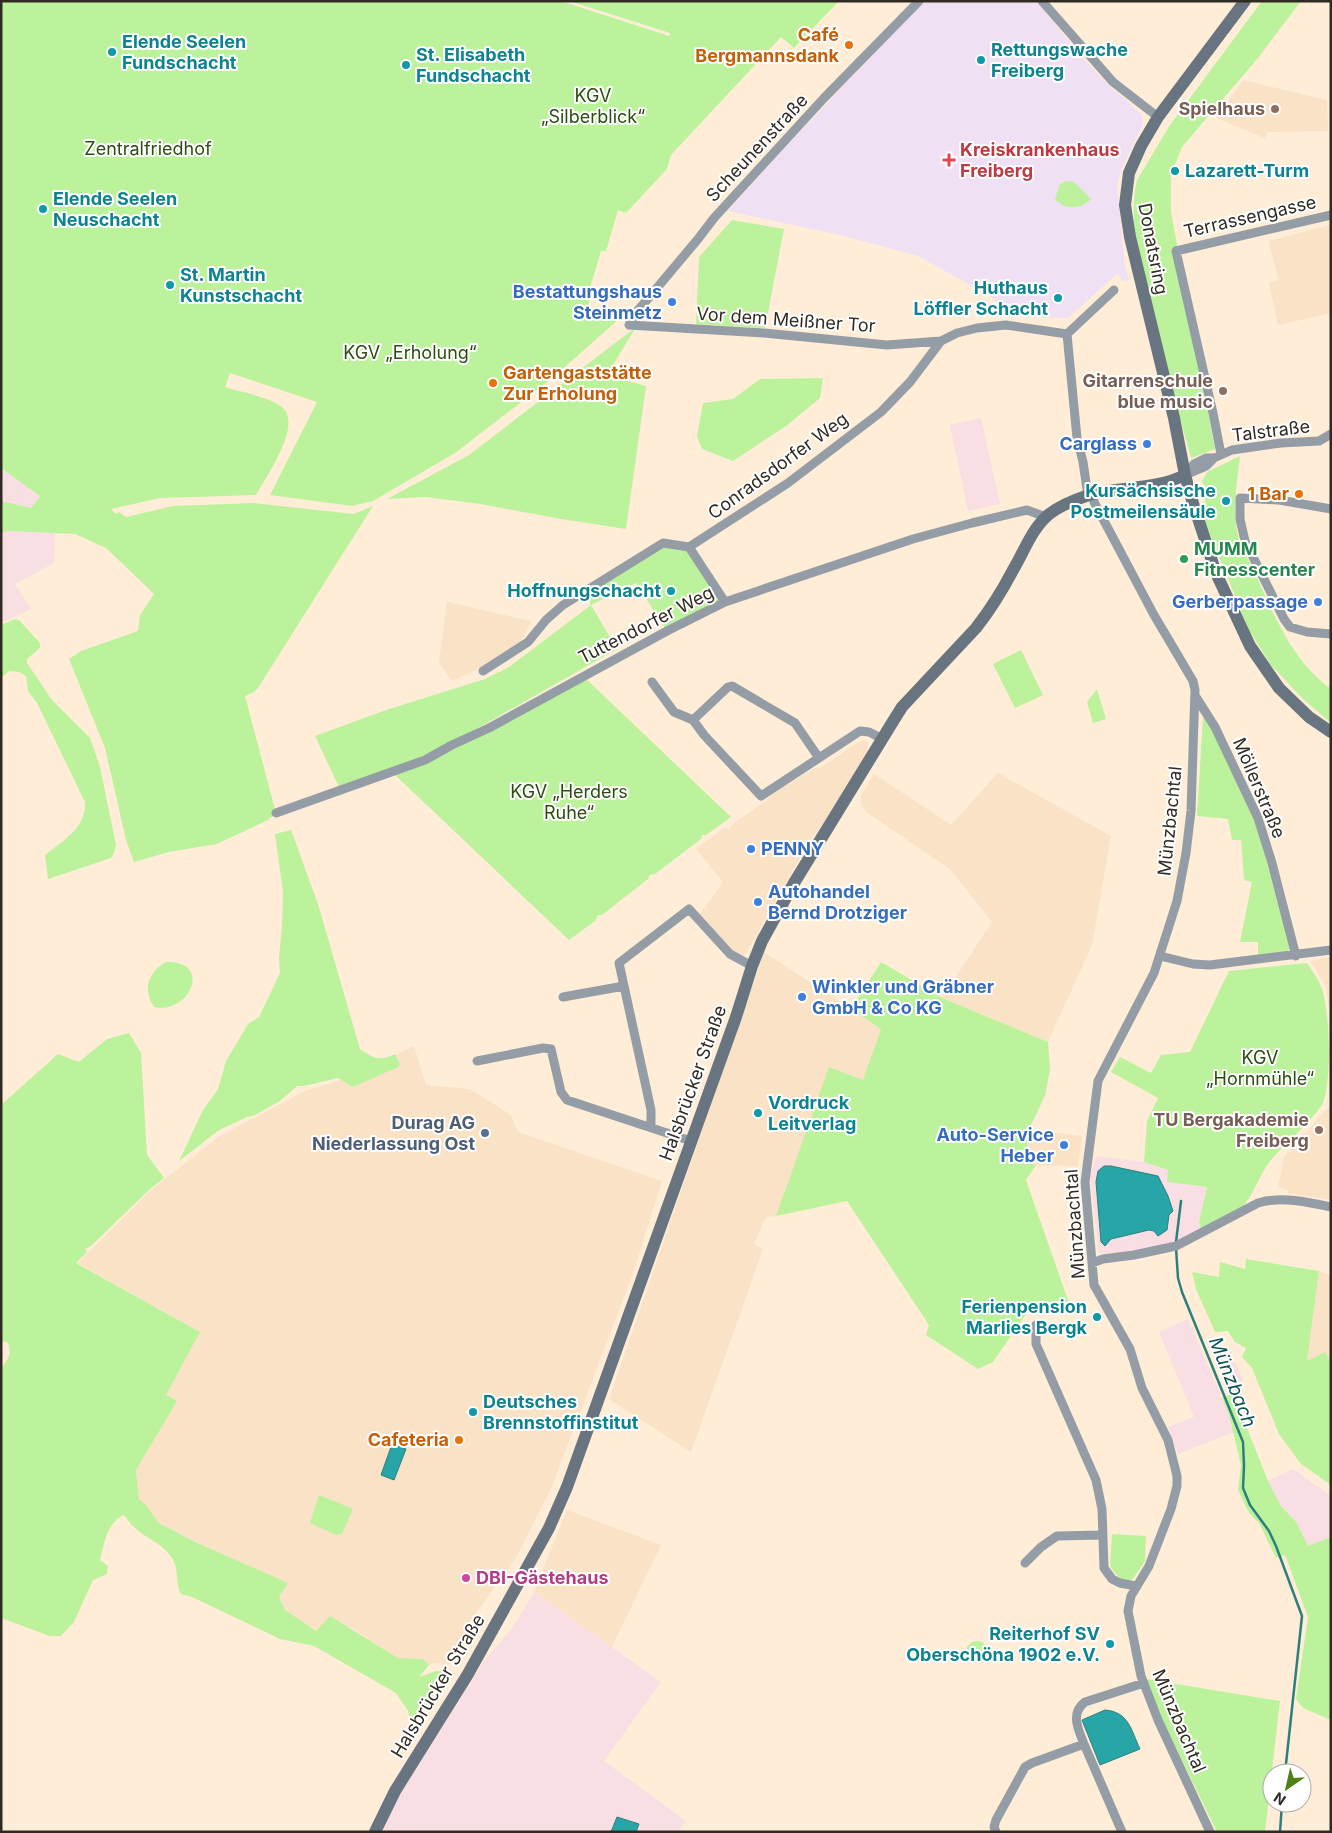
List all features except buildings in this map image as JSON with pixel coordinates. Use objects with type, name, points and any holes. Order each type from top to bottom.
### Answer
[{"type":"main road","name":"Donatsring","points":[[1245,1],[1158,117],[1140,146],[1129,173],[1125,205],[1130,237],[1176,426],[1185,475],[1216,573],[1250,646],[1279,688],[1309,717],[1331,732]]},
{"type":"main road","name":"Halsbrücker Straße","points":[[376,1832],[395,1791],[468,1674],[548,1528],[567,1487],[736,1017],[752,966],[762,941],[794,884],[902,707],[987,614],[1032,534],[1046,517],[1068,502],[1091,495],[1158,485],[1185,475]]},
{"type":"street","name":"Scheunenstraße","points":[[629,325],[635,314],[714,218],[818,105],[919,1]]},
{"type":"street","points":[[1042,1],[1114,82],[1158,117]]},
{"type":"street","name":"Terrassengasse","points":[[1218,456],[1176,251],[1331,215]]},
{"type":"street","points":[[1066,334],[1114,290]]},
{"type":"street","name":"Vor dem Meißner Tor","points":[[629,325],[764,333],[887,345],[941,341]]},
{"type":"street","name":"Conradsdorfer Weg","points":[[690,548],[788,483],[881,412],[910,382],[941,341],[957,333],[977,328],[1006,325],[1066,334]]},
{"type":"street","name":"Münzbachtal","points":[[1066,334],[1078,438],[1091,495],[1192,681],[1196,697],[1191,811],[1186,853],[1177,901],[1160,956],[1144,992],[1100,1075],[1095,1090],[1085,1182],[1094,1285],[1130,1349],[1142,1388],[1168,1440],[1177,1476],[1172,1509],[1149,1566],[1131,1596],[1128,1611],[1141,1676],[1158,1720],[1210,1832]]},
{"type":"street","name":"Talstraße","points":[[1185,475],[1194,464],[1206,458],[1244,448],[1281,443],[1319,441],[1330,437]]},
{"type":"street","points":[[1331,509],[1279,500],[1240,498],[1240,519],[1245,541],[1284,620],[1290,627],[1307,632],[1331,634]]},
{"type":"street","name":"Tuttendorfer Weg","points":[[276,813],[425,760],[489,728],[667,631],[725,602],[913,539],[1027,510],[1046,517]]},
{"type":"street","points":[[483,671],[528,642],[546,620],[563,605],[663,543],[690,548],[725,602]]},
{"type":"street","points":[[652,682],[674,712],[693,720],[704,735],[761,796],[860,732],[869,732],[883,739]]},
{"type":"street","points":[[693,720],[728,687],[732,686],[795,723],[819,758]]},
{"type":"street","name":"Möllerstraße","points":[[1196,697],[1216,727],[1258,818],[1272,863],[1296,956]]},
{"type":"street","points":[[651,1126],[650,1110],[619,963],[689,909],[730,954],[752,966]]},
{"type":"street","points":[[1160,956],[1210,966],[1331,950]]},
{"type":"street","points":[[563,997],[624,986]]},
{"type":"street","points":[[477,1061],[543,1048],[551,1049],[561,1092],[567,1100],[651,1126],[691,1141]]},
{"type":"street","points":[[1092,1262],[1169,1248],[1183,1243],[1258,1203],[1268,1200],[1293,1201],[1331,1207]]},
{"type":"street","points":[[1036,1325],[1036,1344],[1096,1480],[1102,1509],[1104,1568],[1108,1574],[1120,1583],[1136,1586]]},
{"type":"street","points":[[1025,1563],[1041,1547],[1057,1536],[1103,1535]]},
{"type":"street","points":[[1122,1832],[1084,1744],[1076,1714],[1079,1707],[1085,1702],[1144,1683]]},
{"type":"street","points":[[996,1832],[994,1827],[996,1820],[1025,1767],[1084,1744]]},
{"type":"shaded area","name":"Kreiskrankenhaus Freiberg","points":[[924,1],[1036,1],[1082,57],[1114,91],[1142,115],[1143,124],[1122,168],[1117,185],[1125,267],[1129,280],[1122,281],[1118,273],[1068,318],[1015,317],[1010,315],[992,297],[918,256],[840,235],[728,211],[780,153]]},
{"type":"shaded area","name":"Spielhaus","points":[[1243,80],[1327,100],[1328,131],[1267,132],[1265,138],[1216,118]]},
{"type":"shaded area","points":[[1331,225],[1331,313],[1278,325],[1269,283],[1279,280],[1268,241]]},
{"type":"shaded area","points":[[981,418],[1000,504],[968,511],[950,425]]},
{"type":"shaded area","points":[[1,468],[40,496],[31,508],[1,501]]},
{"type":"shaded area","points":[[9,531],[55,533],[54,563],[15,584],[31,609],[1,623],[1,533]]},
{"type":"shaded area","points":[[447,602],[531,621],[521,642],[481,668],[452,681],[439,663]]},
{"type":"shaded area","points":[[860,741],[866,741],[868,744],[867,753],[832,811],[809,842],[746,954],[739,957],[700,914],[723,882],[696,849],[724,828],[729,829],[734,823],[777,791],[817,767],[820,768]]},
{"type":"shaded area","points":[[998,773],[1111,836],[1092,945],[1048,1042],[942,998],[992,922],[950,869],[866,812],[861,803],[861,796],[874,774],[951,825]]},
{"type":"shaded area","points":[[764,952],[881,1029],[863,1081],[829,1068],[776,1216],[766,1217],[754,1244],[763,1249],[691,1452],[609,1399]]},
{"type":"shaded area","points":[[1331,957],[1331,1017],[1326,988],[1311,961]]},
{"type":"shaded area","points":[[414,1046],[426,1085],[470,1089],[511,1115],[518,1132],[662,1181],[632,1276],[550,1491],[516,1558],[471,1620],[450,1664],[434,1663],[429,1665],[423,1659],[398,1658],[350,1627],[316,1631],[285,1610],[279,1597],[287,1583],[195,1542],[159,1523],[139,1499],[136,1470],[176,1401],[166,1395],[200,1332],[78,1263],[151,1190],[220,1136],[305,1091],[357,1075]]},
{"type":"shaded area","name":"TU Bergakademie Freiberg","points":[[1331,1104],[1331,1200],[1288,1193],[1288,1190],[1278,1187],[1284,1157]]},
{"type":"shaded area","points":[[1029,1129],[1082,1136],[1078,1166],[1036,1165],[1025,1162]]},
{"type":"shaded area","points":[[1096,1156],[1144,1162],[1168,1170],[1168,1182],[1207,1187],[1199,1222],[1201,1228],[1181,1240],[1144,1250],[1113,1255],[1099,1253],[1090,1177]]},
{"type":"shaded area","points":[[1319,1271],[1331,1275],[1331,1378],[1307,1361]]},
{"type":"shaded area","points":[[1188,1319],[1229,1415],[1233,1432],[1178,1454],[1168,1427],[1194,1417],[1159,1332]]},
{"type":"shaded area","points":[[1228,1347],[1243,1380],[1240,1382],[1243,1388],[1233,1392],[1215,1352]]},
{"type":"shaded area","points":[[1293,1469],[1331,1496],[1331,1537],[1308,1546],[1296,1522],[1281,1506],[1268,1481]]},
{"type":"shaded area","points":[[567,1510],[661,1545],[612,1647],[534,1592]]},
{"type":"shaded area","points":[[534,1592],[661,1682],[604,1761],[686,1821],[677,1832],[382,1832],[397,1799],[485,1660],[513,1627]]},
{"type":"green space","points":[[1,1],[561,1],[669,36],[670,33],[569,1],[839,1],[794,48],[781,37],[671,155],[667,169],[626,213],[618,210],[606,251],[601,251],[588,295],[591,297],[588,305],[619,319],[550,380],[455,453],[373,501],[352,506],[270,495],[317,402],[230,373],[225,387],[255,395],[278,404],[288,416],[288,427],[280,452],[256,495],[160,498],[111,509],[116,514],[119,512],[126,517],[173,506],[254,503],[354,514],[373,506],[258,688],[245,696],[276,813],[268,820],[217,844],[169,852],[134,862],[126,840],[105,748],[69,659],[81,651],[138,631],[140,615],[154,594],[106,548],[75,534],[9,531],[1,533],[1,501],[31,508],[40,496],[1,468]]},
{"type":"green space","points":[[1262,1],[1301,1],[1258,58],[1182,147],[1171,174],[1171,212],[1215,449],[1191,458],[1138,251],[1135,233],[1134,197],[1137,180],[1170,125]]},
{"type":"green space","points":[[1066,181],[1074,182],[1091,199],[1078,207],[1068,207],[1059,203],[1055,199],[1060,184]]},
{"type":"green space","points":[[732,220],[784,229],[765,328],[696,324],[699,257]]},
{"type":"green space","points":[[636,327],[607,375],[646,386],[626,529],[480,504],[426,497],[387,499],[469,455]]},
{"type":"green space","points":[[823,378],[820,398],[786,426],[733,461],[702,449],[697,436],[703,403],[733,399],[760,379]]},
{"type":"green space","points":[[1240,456],[1235,506],[1239,540],[1285,635],[1305,665],[1331,689],[1331,723],[1303,699],[1271,665],[1249,630],[1204,520],[1205,487],[1202,481],[1207,472]]},
{"type":"green space","points":[[663,543],[689,547],[725,602],[667,631],[636,583],[591,605],[584,593]]},
{"type":"green space","points":[[591,605],[617,649],[450,744],[371,778],[340,789],[315,736],[386,710],[485,679],[509,667]]},
{"type":"green space","points":[[15,619],[19,620],[40,643],[40,648],[27,659],[27,663],[52,700],[90,738],[100,767],[116,845],[111,858],[48,879],[45,855],[78,826],[82,819],[85,802],[37,703],[28,691],[26,676],[19,672],[9,671],[1,678],[1,625]]},
{"type":"green space","points":[[1021,650],[1043,695],[1015,708],[993,664]]},
{"type":"green space","name":"KGV „Herders Ruhe“","points":[[584,677],[731,817],[706,835],[702,835],[701,839],[655,874],[650,875],[648,879],[602,915],[598,915],[595,921],[569,940],[394,774]]},
{"type":"green space","points":[[1097,689],[1106,719],[1093,723],[1087,702]]},
{"type":"green space","points":[[1207,717],[1257,826],[1291,950],[1258,955],[1258,942],[1240,942],[1252,882],[1244,880],[1241,840],[1232,840],[1228,819],[1197,816],[1203,718]]},
{"type":"green space","points":[[291,830],[318,904],[360,1049],[376,1058],[385,1058],[395,1054],[400,1064],[398,1067],[353,1087],[338,1078],[297,1086],[280,1101],[253,1116],[219,1130],[179,1161],[203,1110],[218,1089],[226,1061],[248,1024],[259,1017],[280,973],[279,958],[283,892],[275,834]]},
{"type":"green space","points":[[166,962],[181,964],[189,970],[193,978],[191,987],[186,996],[177,1003],[167,1007],[154,1007],[148,994],[149,982],[155,971]]},
{"type":"green space","points":[[881,962],[942,998],[1048,1042],[1050,1070],[1045,1096],[1029,1129],[1025,1162],[1036,1165],[1026,1180],[1070,1306],[1031,1307],[993,1362],[978,1369],[926,1335],[929,1325],[847,1201],[776,1216],[829,1067],[863,1080],[881,1029],[851,1009]]},
{"type":"green space","name":"KGV „Hornmühle“","points":[[1307,963],[1321,986],[1327,1014],[1329,1066],[1322,1105],[1270,1161],[1245,1204],[1231,1215],[1201,1228],[1199,1222],[1207,1187],[1167,1182],[1168,1170],[1144,1162],[1147,1121],[1158,1098],[1111,1072],[1120,1057],[1151,1073],[1161,1055],[1190,1052],[1229,971]]},
{"type":"green space","points":[[129,1033],[141,1053],[147,1155],[164,1178],[91,1246],[85,1249],[87,1252],[76,1263],[200,1332],[166,1395],[177,1401],[136,1470],[139,1499],[159,1523],[195,1542],[288,1583],[279,1597],[285,1610],[316,1631],[330,1616],[398,1658],[423,1659],[429,1665],[419,1677],[436,1671],[447,1672],[411,1730],[408,1729],[411,1722],[408,1711],[396,1693],[314,1646],[280,1639],[192,1597],[181,1594],[175,1564],[170,1554],[139,1531],[124,1515],[118,1518],[110,1528],[105,1541],[100,1560],[108,1566],[107,1574],[93,1580],[74,1622],[61,1636],[50,1636],[1,1618],[1,1369],[10,1351],[8,1343],[1,1340],[1,1105],[58,1054],[79,1062],[107,1039]]},
{"type":"green space","points":[[1246,1259],[1319,1271],[1307,1361],[1325,1352],[1331,1363],[1331,1485],[1301,1464],[1279,1434],[1252,1368],[1242,1357],[1246,1348],[1235,1342],[1228,1331],[1215,1332],[1196,1289],[1192,1272],[1219,1277],[1220,1262],[1245,1269]]},
{"type":"green space","points":[[1233,1393],[1268,1481],[1281,1506],[1296,1522],[1308,1546],[1331,1537],[1331,1720],[1303,1708],[1296,1699],[1308,1617],[1285,1555],[1276,1558],[1259,1523],[1249,1513],[1238,1490],[1241,1465],[1229,1415],[1222,1398]]},
{"type":"green space","points":[[319,1495],[353,1509],[342,1534],[336,1535],[310,1523]]},
{"type":"green space","points":[[1112,1534],[1146,1536],[1145,1561],[1132,1580],[1122,1579],[1110,1566]]},
{"type":"green space","points":[[973,1641],[981,1641],[988,1648],[988,1656],[981,1663],[973,1663],[966,1656],[966,1648]]},
{"type":"green space","points":[[1146,1679],[1280,1701],[1273,1763],[1262,1763],[1262,1813],[1267,1813],[1265,1832],[1217,1832],[1158,1711]]},
{"type":"water","points":[[1104,1166],[1158,1176],[1173,1211],[1169,1215],[1167,1230],[1158,1236],[1154,1231],[1149,1230],[1111,1239],[1105,1246],[1101,1242],[1096,1182],[1098,1171]]},
{"type":"water","points":[[392,1444],[406,1449],[394,1480],[381,1475]]},
{"type":"water","points":[[1105,1710],[1113,1711],[1124,1718],[1140,1749],[1100,1765],[1082,1720]]},
{"type":"water","points":[[617,1817],[639,1824],[636,1832],[611,1832]]},
{"type":"waterway","name":"Münzbach","points":[[1176,1242],[1181,1201]]},
{"type":"waterway","name":"Münzbach","points":[[1176,1248],[1178,1278],[1182,1292],[1243,1442],[1243,1488],[1250,1505],[1269,1531],[1276,1546],[1302,1616],[1286,1763]]},
{"type":"waterway","name":"Münzbach","points":[[1280,1832],[1281,1813]]},
{"type":"place","name":"Café Bergmannsdank","points":[[849,45]]},
{"type":"place","name":"Elende Seelen Fundschacht","points":[[112,52]]},
{"type":"place","name":"Rettungswache Freiberg","points":[[981,60]]},
{"type":"place","name":"St. Elisabeth Fundschacht","points":[[406,65]]},
{"type":"place","name":"Spielhaus","points":[[1275,109]]},
{"type":"place","name":"Kreiskrankenhaus Freiberg","points":[[949,160]]},
{"type":"place","name":"Lazarett-Turm","points":[[1175,171]]},
{"type":"place","name":"Elende Seelen Neuschacht","points":[[43,209]]},
{"type":"place","name":"St. Martin Kunstschacht","points":[[170,285]]},
{"type":"place","name":"Huthaus Löffler Schacht","points":[[1058,298]]},
{"type":"place","name":"Bestattungshaus Steinmetz","points":[[672,302]]},
{"type":"place","name":"Gartengaststätte Zur Erholung","points":[[493,383]]},
{"type":"place","name":"Gitarrenschule blue music","points":[[1223,391]]},
{"type":"place","name":"Carglass","points":[[1147,444]]},
{"type":"place","name":"1 Bar","points":[[1299,494]]},
{"type":"place","name":"Kursächsische Postmeilensäule","points":[[1226,501]]},
{"type":"place","name":"MUMM Fitnesscenter","points":[[1184,559]]},
{"type":"place","name":"Hoffnungschacht","points":[[671,591]]},
{"type":"place","name":"Gerberpassage","points":[[1318,602]]},
{"type":"place","name":"PENNY","points":[[751,849]]},
{"type":"place","name":"Autohandel Bernd Drotziger","points":[[758,902]]},
{"type":"place","name":"Winkler und Gräbner GmbH & Co KG","points":[[802,997]]},
{"type":"place","name":"Vordruck Leitverlag","points":[[758,1113]]},
{"type":"place","name":"TU Bergakademie Freiberg","points":[[1319,1130]]},
{"type":"place","name":"Durag AG Niederlassung Ost","points":[[485,1133]]},
{"type":"place","name":"Auto-Service Heber","points":[[1064,1145]]},
{"type":"place","name":"Ferienpension Marlies Bergk","points":[[1097,1317]]},
{"type":"place","name":"Deutsches Brennstoffinstitut","points":[[473,1412]]},
{"type":"place","name":"Cafeteria","points":[[459,1440]]},
{"type":"place","name":"DBI-Gästehaus","points":[[466,1578]]},
{"type":"place","name":"Reiterhof SV Oberschöna 1902 e.V.","points":[[1110,1644]]},
{"type":"park label","name":"KGV „Silberblick“","points":[[593,106]]},
{"type":"park label","name":"Zentralfriedhof","points":[[148,149]]},
{"type":"park label","name":"KGV „Erholung“","points":[[410,353]]}]
